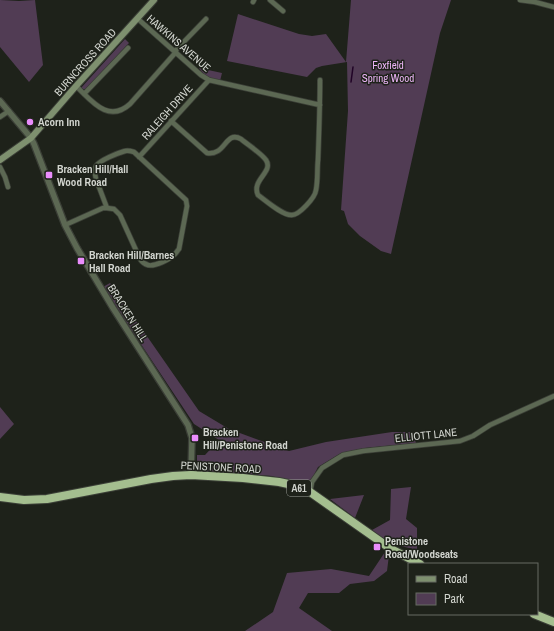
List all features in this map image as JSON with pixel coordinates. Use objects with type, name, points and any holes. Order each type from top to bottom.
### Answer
[{"type":"highway","name":"PENISTONE ROAD","points":[[0,496],[24,500],[47,499],[151,479],[191,475],[280,482],[293,485],[310,492],[390,548],[418,563]]},
{"type":"highway","points":[[536,615],[554,622]]},
{"type":"main road","name":"BURNCROSS ROAD","points":[[0,160],[31,138],[154,0]]},
{"type":"street","points":[[270,0],[283,11]]},
{"type":"street","points":[[520,0],[554,7]]},
{"type":"street","name":"HAWKINS AVENUE","points":[[138,19],[201,75],[209,80]]},
{"type":"street","points":[[76,86],[103,110],[114,112],[125,109],[206,19]]},
{"type":"street","points":[[84,94],[128,48]]},
{"type":"street","points":[[209,80],[320,105]]},
{"type":"street","name":"RALEIGH DRIVE","points":[[139,157],[209,80]]},
{"type":"street","points":[[171,121],[207,153],[217,152],[231,138],[238,137],[241,139],[267,162],[267,168],[257,184],[258,194],[283,212],[293,215],[299,212],[312,199],[316,190],[320,80]]},
{"type":"street","name":"BRACKEN HILL","points":[[0,101],[31,138],[65,225],[80,254],[116,314],[188,425],[192,438],[191,475]]},
{"type":"street","points":[[0,117],[9,111]]},
{"type":"street","points":[[65,225],[98,210],[107,208],[114,209],[120,215],[140,259],[149,266],[171,257],[179,249],[187,206],[186,200],[130,150],[100,161],[95,168],[95,175],[107,208]]},
{"type":"street","points":[[0,167],[8,187]]},
{"type":"street","name":"ELLIOTT LANE","points":[[310,492],[312,482],[322,468],[343,455],[363,451],[460,442],[490,425],[554,396]]},
{"type":"green space","points":[[0,0],[35,0],[43,65],[29,82],[0,47]]},
{"type":"green space","name":"Foxfield Spring Wood","points":[[351,0],[451,0],[440,33],[391,254],[381,251],[360,236],[348,224],[344,211],[341,210],[348,111],[347,62],[316,68],[307,77],[227,61],[238,14],[299,34],[312,36],[326,34],[346,62]]},
{"type":"green space","points":[[125,39],[129,43],[86,89],[81,88]]},
{"type":"green space","points":[[199,68],[222,73],[220,81],[208,77]]},
{"type":"green space","points":[[110,283],[199,411],[229,429],[289,451],[326,442],[392,432],[413,432],[416,443],[365,448],[341,453],[318,467],[308,487],[272,476],[197,470],[197,455],[205,455],[219,440],[194,424],[103,287]]},
{"type":"green space","points":[[0,407],[14,424],[0,439]]},
{"type":"green space","points":[[411,487],[406,519],[417,528],[417,550],[393,544],[372,530],[390,520],[391,489]]},
{"type":"green space","points":[[364,495],[355,518],[330,499]]},
{"type":"green space","points":[[385,552],[389,555],[387,571],[374,581],[350,584],[339,593],[308,593],[299,608],[332,631],[245,631],[273,612],[287,573],[331,569],[369,576]]},
{"type":"waterway","points":[[351,82],[353,67]]},
{"type":"place","name":"Acorn Inn","points":[[30,122]]},
{"type":"place","name":"Bracken Hill/Hall Wood Road","points":[[49,175]]},
{"type":"place","name":"Bracken Hill/Barnes Hall Road","points":[[81,261]]},
{"type":"place","name":"Bracken Hill/Penistone Road","points":[[195,438]]},
{"type":"place","name":"Penistone Road/Woodseats","points":[[377,547]]}]
